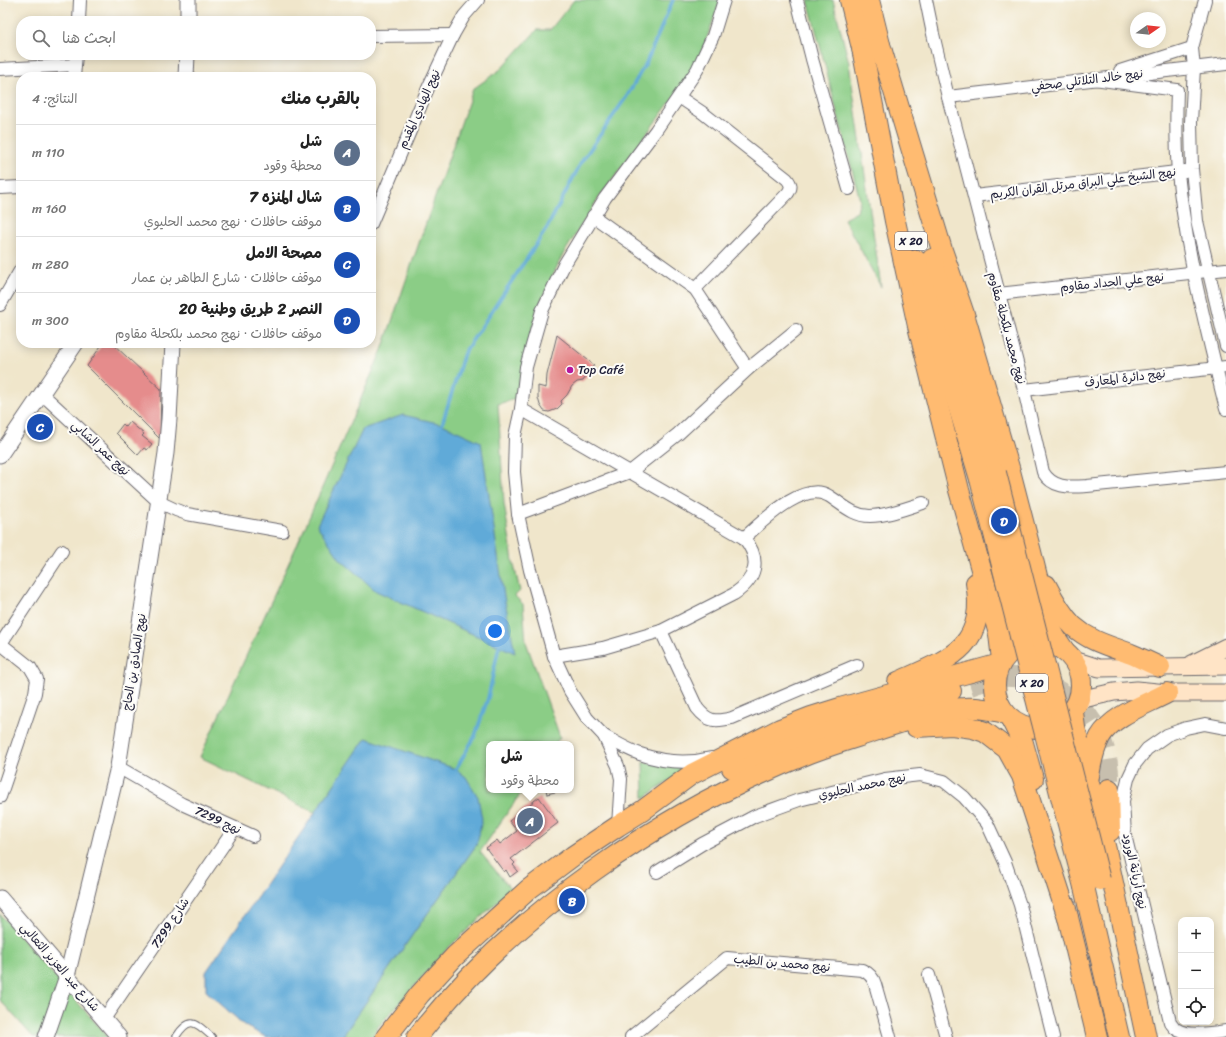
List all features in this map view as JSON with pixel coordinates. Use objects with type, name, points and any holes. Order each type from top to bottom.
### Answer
[{"type":"highway","name":"X 20","points":[[850,0],[871,46]]},
{"type":"highway","name":"X 20","points":[[869,0],[871,46],[916,261],[988,476],[1092,883],[1134,1037]]},
{"type":"highway","points":[[871,46],[895,221],[918,326],[999,634],[1001,662]]},
{"type":"highway","points":[[871,46],[964,314],[1010,471],[1049,625],[1055,638],[1069,655],[1080,672],[1082,686],[1076,706],[1075,728],[1106,850],[1146,1037]]},
{"type":"highway","points":[[840,708],[949,658],[970,639],[976,626],[978,591],[960,490]]},
{"type":"highway","points":[[1031,552],[1059,608],[1073,626],[1084,635],[1096,641],[1160,667]]},
{"type":"highway","points":[[1069,655],[1052,643],[1038,641],[1024,643],[1012,650],[1001,662],[995,677],[995,690],[998,702],[1008,716],[1023,744],[1030,766],[1097,1037]]},
{"type":"highway","points":[[386,1037],[420,994],[450,962],[530,889],[573,856],[642,811],[692,774],[780,729],[840,708],[1001,662]]},
{"type":"highway","points":[[642,811],[756,757],[815,733],[858,718],[970,686]]},
{"type":"highway","points":[[1088,778],[1093,754],[1101,736],[1114,721],[1167,693]]},
{"type":"highway","points":[[417,1037],[439,1009],[507,940],[587,876],[623,850],[683,813],[747,781],[810,753],[915,717],[962,708],[983,708],[1008,716],[1023,726],[1036,729],[1050,727],[1063,721],[1076,706]]},
{"type":"highway","points":[[848,740],[915,727],[952,725],[973,728],[985,732],[1007,748],[1022,776],[1068,918]]},
{"type":"highway","points":[[1109,789],[1108,824],[1135,949],[1146,1037]]},
{"type":"highway","name":"X 20","points":[[1092,883],[1119,1037]]},
{"type":"main road","points":[[1186,666],[1226,647]]},
{"type":"main road","points":[[1069,655],[1085,664],[1099,668],[1226,666]]},
{"type":"main road","points":[[1076,706],[1114,692],[1137,690],[1167,693],[1226,693]]},
{"type":"main road","points":[[1197,692],[1226,702]]},
{"type":"street","points":[[79,16],[80,0]]},
{"type":"street","points":[[188,0],[188,16]]},
{"type":"street","name":"نهج الهادي المقدم","points":[[376,212],[416,114],[452,35],[464,16],[478,0]]},
{"type":"street","points":[[618,826],[621,780],[618,766],[604,736],[587,718],[570,691],[554,656],[530,570],[518,514],[514,472],[515,436],[521,409],[526,366],[542,311],[564,265],[605,198],[697,70],[713,36],[724,0]]},
{"type":"street","points":[[797,0],[812,60],[850,189]]},
{"type":"street","name":"نهج محمد بلكحلة مقاوم","points":[[926,0],[948,97],[1024,390],[1043,472],[1048,480],[1067,487],[1226,472]]},
{"type":"street","points":[[1205,0],[1192,48],[1194,68],[1191,122],[1192,170],[1197,221],[1226,346]]},
{"type":"street","points":[[376,36],[452,35]]},
{"type":"street","points":[[1094,79],[1192,48]]},
{"type":"street","points":[[186,72],[187,60]]},
{"type":"street","name":"نهج خالد التلاتلي صحفي","points":[[948,97],[1226,64]]},
{"type":"street","points":[[0,69],[75,66]]},
{"type":"street","points":[[1094,79],[1177,90],[1176,134],[1178,172],[1186,231],[1195,274],[1221,368],[1226,409]]},
{"type":"street","points":[[679,97],[703,113],[787,178],[791,185],[788,193],[695,289]]},
{"type":"street","name":"نهج الشيخ علي البراق مرتل القران الكريم","points":[[974,196],[1192,170]]},
{"type":"street","points":[[0,188],[16,187]]},
{"type":"street","points":[[593,216],[695,289],[748,369]]},
{"type":"street","name":"نهج علي الحداد مقاوم","points":[[998,294],[1226,270]]},
{"type":"street","points":[[0,305],[16,278]]},
{"type":"street","points":[[518,514],[630,472],[678,434],[748,369],[796,330]]},
{"type":"street","points":[[0,455],[73,348]]},
{"type":"street","name":"نهج الصادق بن الحاج","points":[[46,1037],[67,976],[118,767],[160,502],[169,419],[173,348]]},
{"type":"street","name":"نهج دائرة المعارف","points":[[1024,390],[1221,368]]},
{"type":"street","name":"نهج عمر الشابي","points":[[42,394],[160,502],[187,514],[282,531]]},
{"type":"street","points":[[521,409],[744,538],[751,547],[755,556],[751,578],[744,587],[734,594],[661,631],[603,648],[554,656]]},
{"type":"street","points":[[744,538],[781,506],[809,492],[827,494],[853,513],[869,516],[883,514],[923,503]]},
{"type":"street","points":[[0,797],[35,694],[37,679],[30,667],[0,644],[62,551]]},
{"type":"street","points":[[661,631],[696,708],[703,716],[712,720],[732,718],[857,665]]},
{"type":"street","name":"نهج أريانة الورود","points":[[1226,728],[1205,724],[1186,728],[1167,735],[1147,749],[1135,764],[1128,779],[1123,801],[1125,835],[1170,1022],[1176,1029],[1186,1034],[1226,1031]]},
{"type":"street","points":[[604,736],[639,754],[663,760],[690,762],[710,758],[752,743]]},
{"type":"street","name":"نهج 7299","points":[[118,767],[182,804],[253,836]]},
{"type":"street","name":"نهج محمد الحليوي","points":[[657,872],[702,844],[755,816],[800,800],[885,779],[920,775],[944,781],[964,797],[987,823],[1005,862],[1020,905],[1053,1037]]},
{"type":"street","name":"شارع 7299","points":[[104,1019],[235,828]]},
{"type":"street","name":"شارع عبد العزيز الثعالبي","points":[[0,898],[119,1037]]},
{"type":"street","name":"نهج محمد بن الطيب","points":[[631,1037],[727,958],[862,970],[868,972],[873,978],[875,984],[889,1037]]},
{"type":"street","points":[[929,975],[946,1037]]},
{"type":"lane","points":[[176,1037],[185,1026],[191,1023],[196,1023],[212,1037]]},
{"type":"green space","points":[[574,0],[721,0],[696,67],[596,202],[561,258],[537,310],[515,399],[498,404],[504,503],[513,561],[520,591],[515,596],[523,604],[526,642],[560,737],[557,741],[486,741],[486,793],[521,793],[480,852],[511,889],[447,949],[378,1027],[372,1037],[342,1037],[477,844],[366,738],[316,813],[200,757],[302,534],[382,350],[473,89],[501,69],[537,30],[550,30]]},
{"type":"green space","points":[[808,0],[833,0],[849,63],[881,287],[844,219],[857,212],[860,200]]},
{"type":"green space","points":[[643,762],[689,768],[644,798]]},
{"type":"green space","points":[[0,914],[108,1037],[33,1037],[0,1000]]},
{"type":"water","points":[[403,415],[442,424],[481,442],[504,596],[515,653],[376,591],[340,559],[317,525],[363,429]]},
{"type":"water","points":[[366,738],[456,769],[466,777],[478,797],[482,819],[477,844],[342,1037],[266,1037],[245,1026],[206,991],[206,972]]},
{"type":"building","name":"Top Café","points":[[557,335],[594,365],[583,381],[577,382],[572,386],[567,395],[561,401],[562,404],[557,409],[549,412],[544,411],[540,405],[538,398],[538,386],[546,388],[547,375]]},
{"type":"building","points":[[100,348],[117,348],[161,389],[160,439],[87,366]]},
{"type":"building","points":[[130,422],[144,434],[142,436],[152,444],[147,450],[144,448],[138,455],[116,433],[123,424],[126,427]]},
{"type":"building","points":[[539,797],[558,823],[511,859],[515,863],[513,865],[518,871],[510,877],[506,870],[504,872],[486,848],[497,840],[500,844],[517,831],[509,821]]},
{"type":"waterway","points":[[442,424],[464,353],[547,228],[582,161],[627,96],[646,63],[673,0]]},
{"type":"waterway","points":[[456,769],[475,736],[488,698],[499,646]]},
{"type":"tunnel","points":[[970,686],[999,677],[1030,679],[1056,689],[1071,699],[1083,710],[1093,723],[1101,738],[1109,771],[1109,789]]},
{"type":"place","name":"Top Café","points":[[570,370]]},
{"type":"place","name":"مصحة الامل","points":[[40,427]]},
{"type":"place","name":"النصر 2 طريق وطنية 20","points":[[1004,521]]},
{"type":"place","name":"شل","points":[[530,821]]},
{"type":"place","name":"شال المنزه 7","points":[[572,901]]}]
